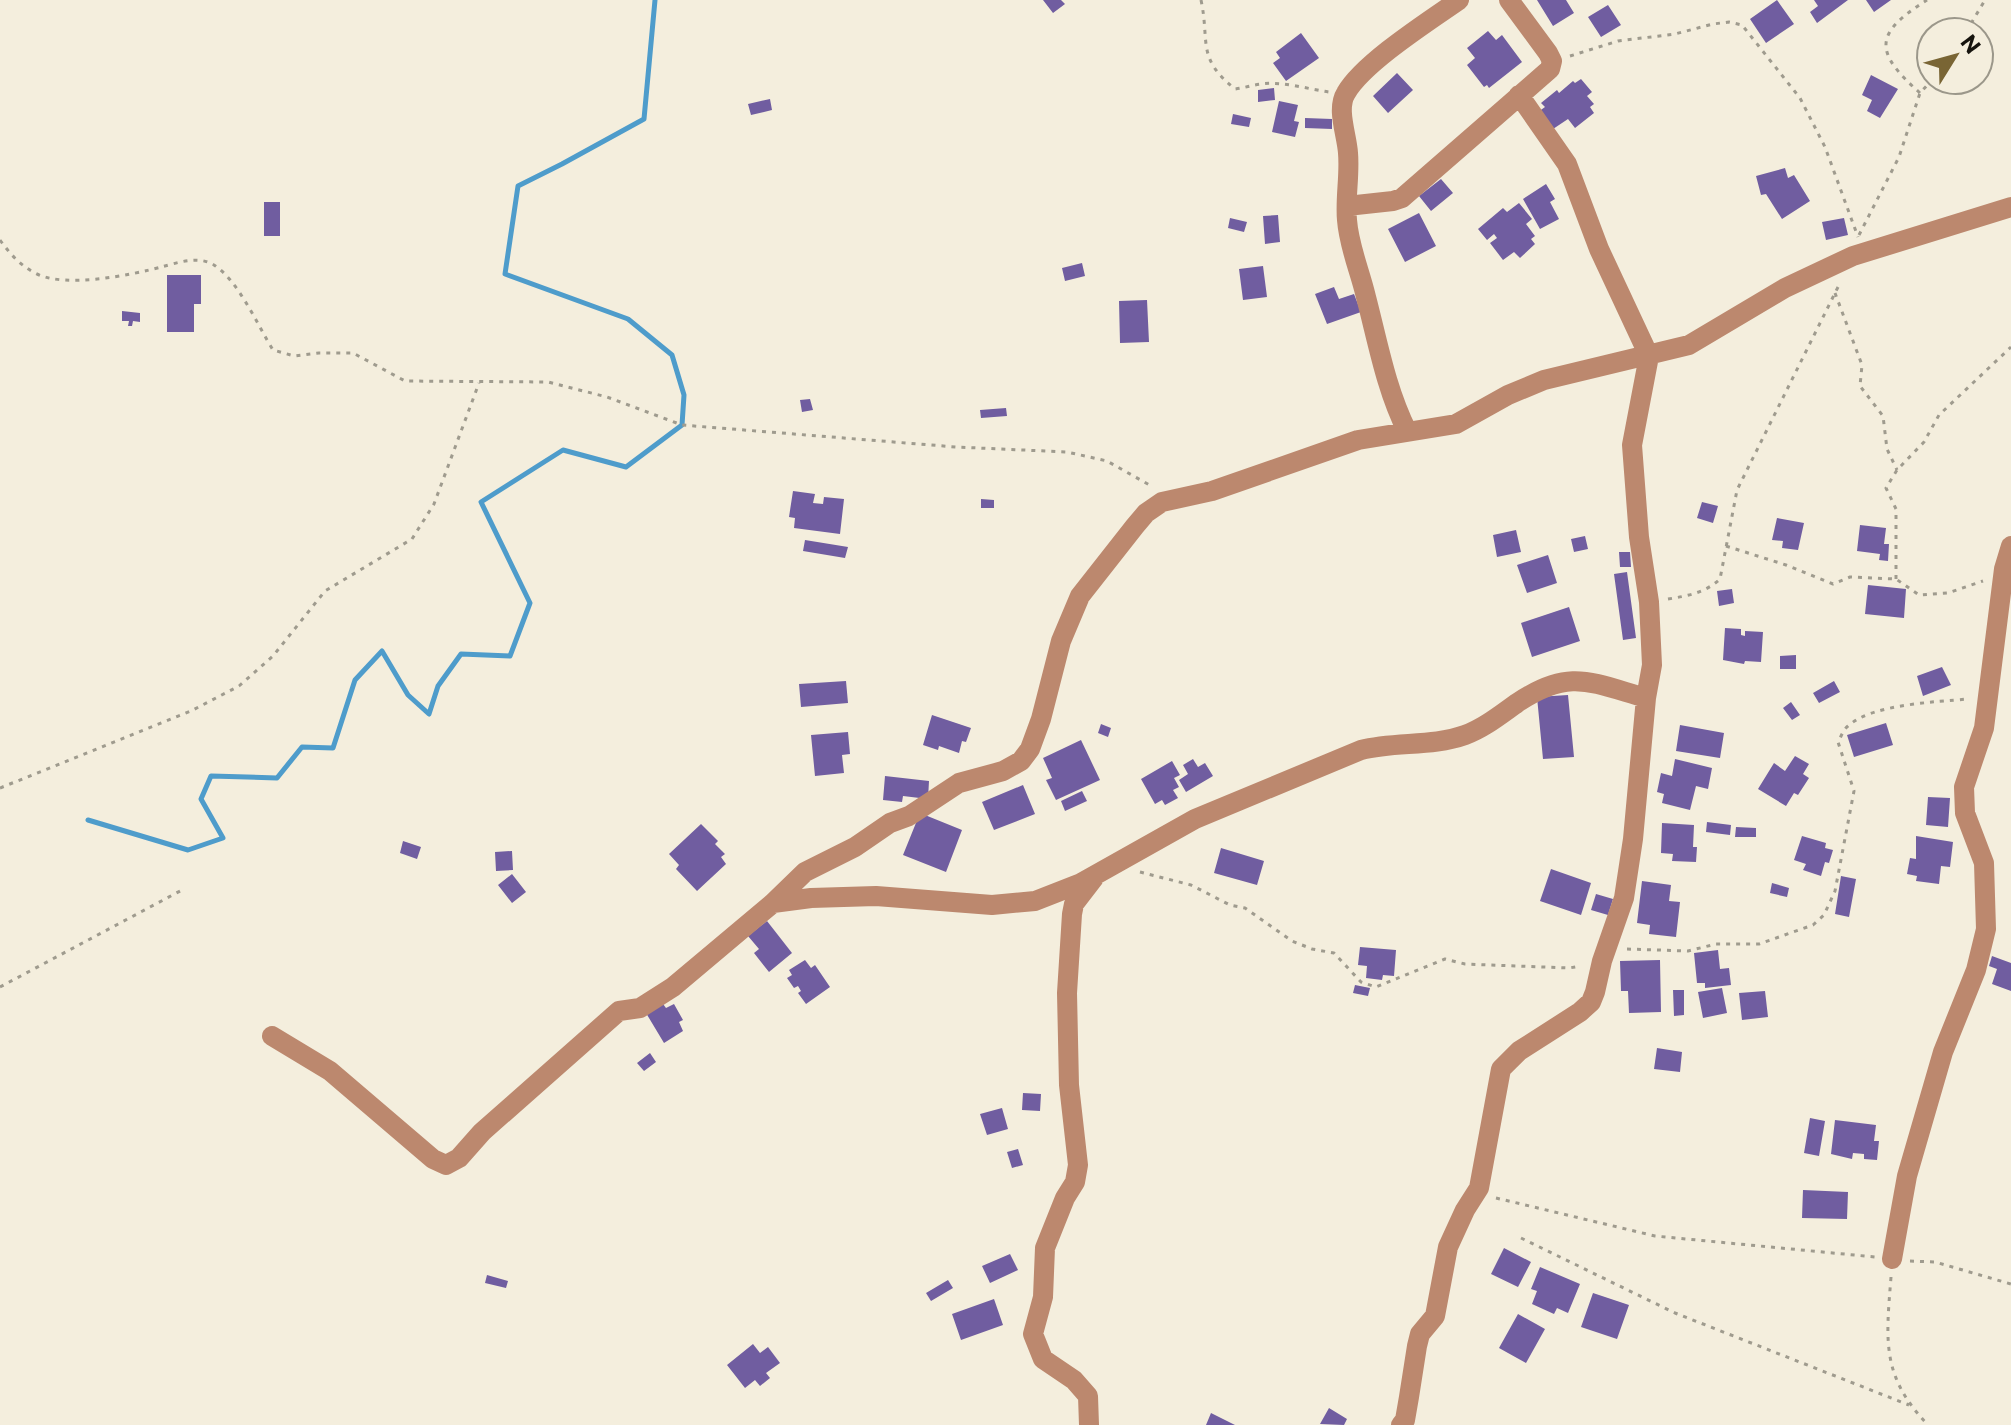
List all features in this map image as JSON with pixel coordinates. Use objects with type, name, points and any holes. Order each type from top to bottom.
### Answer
[{"type":"street","points":[[1407,431],[1389,389],[1352,247],[1347,206],[1350,178],[1342,109],[1345,94],[1389,50],[1459,0]]},
{"type":"street","points":[[1347,206],[1402,198],[1550,69],[1552,61],[1509,0]]},
{"type":"street","points":[[1401,1425],[1405,1420],[1420,1334],[1435,1316],[1448,1247],[1465,1210],[1477,1193],[1483,1173],[1501,1069],[1519,1051],[1591,1002],[1624,898],[1652,665],[1649,602],[1639,537],[1632,445],[1649,356],[1629,307],[1599,249],[1567,164],[1519,95]]},
{"type":"street","points":[[272,1036],[330,1071],[433,1159],[446,1165],[459,1158],[482,1132],[619,1011],[640,1008],[673,987],[805,872],[855,847],[890,823],[909,816],[950,788],[976,776],[1003,771],[1021,761],[1030,749],[1061,641],[1080,596],[1146,513],[1162,502],[1212,491],[1358,440],[1456,424],[1508,395],[1544,380],[1689,345],[1856,246],[2011,207]]},
{"type":"street","points":[[1892,1259],[1907,1176],[1943,1052],[1976,970],[1986,929],[1984,863],[1965,813],[1964,787],[1984,728],[2004,569],[2011,546]]},
{"type":"street","points":[[773,903],[811,898],[876,896],[1006,903],[1035,901],[1105,871],[1195,819],[1361,750],[1381,744],[1432,742],[1462,736],[1554,683],[1566,680],[1599,684],[1646,698]]},
{"type":"street","points":[[1089,1425],[1088,1396],[1074,1380],[1043,1359],[1033,1334],[1043,1297],[1045,1248],[1065,1198],[1075,1182],[1078,1165],[1069,1085],[1067,993],[1072,914],[1081,893],[1105,871]]},
{"type":"path","points":[[1201,0],[1205,50],[1217,75],[1235,89],[1275,84],[1345,94]]},
{"type":"path","points":[[1915,89],[1894,70],[1885,47],[1890,31],[1900,17],[1927,0]]},
{"type":"path","points":[[1552,61],[1618,41],[1675,34],[1713,24],[1729,22],[1742,25],[1800,98],[1825,147],[1856,246]]},
{"type":"path","points":[[1649,602],[1691,595],[1712,587],[1720,579],[1737,490],[1899,157],[1919,96]]},
{"type":"path","points":[[0,240],[15,259],[38,275],[68,279],[116,279],[188,260],[212,263],[230,279],[273,350],[294,356],[353,353],[405,381],[548,382],[607,397],[682,425],[956,447],[1067,452],[1107,461],[1174,498]]},
{"type":"path","points":[[1835,293],[1862,365],[1860,386],[1883,416],[1887,449],[1897,470]]},
{"type":"path","points":[[1896,579],[1896,509],[1886,488],[1897,470],[1924,442],[1939,415],[2011,347]]},
{"type":"path","points":[[0,788],[191,711],[239,686],[273,656],[325,591],[412,539],[434,504],[479,383]]},
{"type":"path","points":[[1726,546],[1833,584],[1850,577],[1896,579],[1919,595],[1948,593],[1978,584],[2004,569]]},
{"type":"path","points":[[1105,871],[1191,885],[1230,905],[1245,908],[1292,941],[1334,953],[1361,982],[1376,987],[1445,959],[1465,964],[1569,968],[1605,954],[1688,951],[1716,944],[1759,944],[1813,925],[1824,915],[1835,891],[1854,791],[1838,742],[1845,727],[1884,710],[1988,697]]},
{"type":"path","points":[[0,987],[182,890]]},
{"type":"path","points":[[1477,1193],[1655,1236],[1935,1262],[2011,1284]]},
{"type":"path","points":[[1521,1238],[1675,1313],[1909,1405]]},
{"type":"path","points":[[1892,1259],[1886,1337],[1888,1356],[1909,1405],[1928,1425]]},
{"type":"building","points":[[1043,0],[1061,0],[1065,4],[1053,13]]},
{"type":"building","points":[[1537,0],[1566,0],[1574,13],[1553,26]]},
{"type":"building","points":[[1777,0],[1794,24],[1766,43],[1750,19]]},
{"type":"building","points":[[1814,0],[1848,0],[1817,23],[1810,12],[1818,6]]},
{"type":"building","points":[[1866,0],[1891,0],[1874,12]]},
{"type":"building","points":[[1608,5],[1621,25],[1601,37],[1588,17]]},
{"type":"building","points":[[1488,31],[1496,40],[1502,35],[1522,62],[1489,88],[1487,85],[1484,87],[1467,65],[1475,58],[1467,48]]},
{"type":"building","points":[[1301,33],[1319,58],[1286,81],[1273,63],[1280,58],[1276,52]]},
{"type":"building","points":[[1397,73],[1413,90],[1388,113],[1373,96]]},
{"type":"building","points":[[1871,75],[1898,89],[1880,118],[1867,111],[1872,100],[1862,95]]},
{"type":"building","points":[[1581,79],[1592,92],[1587,96],[1594,104],[1590,107],[1594,113],[1575,128],[1568,119],[1553,129],[1538,112],[1545,107],[1541,103],[1557,90],[1559,93],[1573,81],[1575,83]]},
{"type":"building","points":[[1274,88],[1275,100],[1258,102],[1258,90]]},
{"type":"building","points":[[770,99],[772,110],[751,115],[748,104]]},
{"type":"building","points":[[1279,101],[1298,105],[1294,121],[1299,122],[1295,137],[1272,132]]},
{"type":"building","points":[[1233,114],[1251,118],[1249,127],[1231,124]]},
{"type":"building","points":[[1305,118],[1332,119],[1332,129],[1305,128]]},
{"type":"building","points":[[1785,168],[1788,178],[1794,175],[1810,201],[1782,219],[1766,194],[1761,195],[1756,176]]},
{"type":"building","points":[[1441,179],[1453,193],[1431,211],[1419,196]]},
{"type":"building","points":[[1546,184],[1555,199],[1550,202],[1559,219],[1540,229],[1523,199]]},
{"type":"building","points":[[264,202],[280,202],[280,236],[264,236]]},
{"type":"building","points":[[1519,203],[1532,219],[1526,224],[1535,236],[1531,239],[1535,244],[1520,258],[1514,252],[1503,260],[1490,243],[1497,238],[1494,234],[1487,240],[1478,229],[1503,208],[1507,212]]},
{"type":"building","points":[[1419,213],[1436,246],[1405,262],[1388,229]]},
{"type":"building","points":[[1278,215],[1280,242],[1265,244],[1263,216]]},
{"type":"building","points":[[1230,218],[1247,222],[1244,232],[1228,228]]},
{"type":"building","points":[[1844,218],[1848,235],[1826,240],[1822,222]]},
{"type":"building","points":[[1082,263],[1085,276],[1065,281],[1062,268]]},
{"type":"building","points":[[1263,266],[1267,297],[1243,300],[1239,269]]},
{"type":"building","points":[[167,275],[201,275],[201,304],[194,304],[194,332],[167,332]]},
{"type":"building","points":[[1334,287],[1339,299],[1354,294],[1361,312],[1327,324],[1315,294]]},
{"type":"building","points":[[1147,300],[1149,342],[1120,343],[1119,301]]},
{"type":"building","points":[[122,311],[140,313],[140,322],[133,321],[132,326],[128,326],[129,321],[122,321]]},
{"type":"building","points":[[810,399],[813,410],[802,412],[800,400]]},
{"type":"building","points":[[1006,408],[1007,416],[981,418],[980,410]]},
{"type":"building","points":[[793,491],[815,494],[813,503],[823,504],[824,497],[844,499],[840,534],[794,528],[795,518],[789,517]]},
{"type":"building","points":[[981,499],[994,500],[994,508],[981,508]]},
{"type":"building","points":[[1702,502],[1718,506],[1713,523],[1697,518]]},
{"type":"building","points":[[1777,518],[1804,523],[1798,550],[1782,548],[1783,541],[1772,540]]},
{"type":"building","points":[[1860,525],[1886,528],[1884,544],[1889,544],[1888,561],[1879,560],[1880,554],[1857,551]]},
{"type":"building","points":[[1516,530],[1521,552],[1497,557],[1493,535]]},
{"type":"building","points":[[1585,536],[1588,549],[1574,552],[1571,539]]},
{"type":"building","points":[[805,540],[848,547],[845,558],[803,551]]},
{"type":"building","points":[[1619,552],[1630,552],[1631,567],[1620,567]]},
{"type":"building","points":[[1548,555],[1557,583],[1527,593],[1517,565]]},
{"type":"building","points":[[1627,572],[1636,638],[1623,640],[1614,574]]},
{"type":"building","points":[[1868,585],[1906,589],[1904,618],[1865,614]]},
{"type":"building","points":[[1732,589],[1734,603],[1719,606],[1717,591]]},
{"type":"building","points":[[1569,607],[1580,641],[1532,657],[1521,623]]},
{"type":"building","points":[[1725,628],[1741,629],[1741,635],[1745,636],[1745,631],[1763,632],[1761,662],[1745,661],[1744,664],[1723,660]]},
{"type":"building","points":[[1796,655],[1796,669],[1780,669],[1780,656]]},
{"type":"building","points":[[1942,667],[1951,685],[1923,696],[1917,676]]},
{"type":"building","points":[[846,681],[848,703],[801,707],[799,684]]},
{"type":"building","points":[[1834,681],[1840,692],[1819,703],[1813,693]]},
{"type":"building","points":[[1568,695],[1574,757],[1543,759],[1537,697]]},
{"type":"building","points":[[1791,702],[1800,715],[1792,720],[1783,708]]},
{"type":"building","points":[[932,715],[971,728],[966,742],[962,741],[959,753],[939,746],[938,750],[923,745]]},
{"type":"building","points":[[1886,723],[1893,745],[1854,757],[1847,735]]},
{"type":"building","points":[[1101,724],[1111,728],[1108,737],[1098,733]]},
{"type":"building","points":[[1680,725],[1724,733],[1720,758],[1676,751]]},
{"type":"building","points":[[848,732],[850,754],[842,755],[844,773],[815,776],[811,735]]},
{"type":"building","points":[[1081,740],[1100,780],[1056,800],[1046,780],[1052,778],[1043,758]]},
{"type":"building","points":[[1795,756],[1809,764],[1803,774],[1809,778],[1786,806],[1758,789],[1774,763],[1785,771]]},
{"type":"building","points":[[1193,759],[1198,767],[1205,763],[1213,776],[1186,792],[1179,780],[1188,774],[1183,765]]},
{"type":"building","points":[[1675,759],[1712,768],[1708,789],[1696,786],[1690,810],[1662,803],[1664,794],[1657,792],[1661,773],[1672,776]]},
{"type":"building","points":[[1172,761],[1180,775],[1174,778],[1179,787],[1173,790],[1178,798],[1165,805],[1162,800],[1155,804],[1141,779]]},
{"type":"building","points":[[885,776],[929,781],[928,799],[903,796],[902,802],[883,800]]},
{"type":"building","points":[[1023,785],[1035,814],[994,830],[982,802]]},
{"type":"building","points":[[1082,791],[1087,801],[1065,811],[1061,801]]},
{"type":"building","points":[[1928,797],[1950,798],[1948,827],[1926,825]]},
{"type":"building","points":[[920,813],[962,830],[946,872],[903,855]]},
{"type":"building","points":[[1707,822],[1731,825],[1730,835],[1706,832]]},
{"type":"building","points":[[1662,823],[1694,825],[1696,862],[1672,861],[1673,854],[1661,853]]},
{"type":"building","points":[[701,824],[718,841],[715,844],[725,854],[721,857],[726,864],[697,891],[676,869],[679,865],[669,854]]},
{"type":"building","points":[[1736,827],[1756,828],[1756,837],[1735,837]]},
{"type":"building","points":[[1802,836],[1826,843],[1825,848],[1833,850],[1821,876],[1803,870],[1806,864],[1794,860]]},
{"type":"building","points":[[1916,836],[1953,842],[1950,867],[1941,866],[1939,884],[1916,881],[1917,876],[1907,874],[1910,858],[1916,859]]},
{"type":"building","points":[[403,841],[421,847],[417,859],[400,853]]},
{"type":"building","points":[[1221,848],[1264,861],[1257,885],[1214,873]]},
{"type":"building","points":[[512,851],[513,870],[496,871],[495,852]]},
{"type":"building","points":[[1551,869],[1591,883],[1581,915],[1540,901]]},
{"type":"building","points":[[512,874],[526,892],[512,903],[498,885]]},
{"type":"building","points":[[1841,876],[1856,879],[1849,917],[1835,914]]},
{"type":"building","points":[[1642,881],[1671,885],[1669,901],[1680,902],[1676,937],[1649,934],[1650,925],[1637,923]]},
{"type":"building","points":[[1772,883],[1789,888],[1787,897],[1770,893]]},
{"type":"building","points":[[1596,894],[1613,899],[1608,915],[1591,910]]},
{"type":"building","points":[[767,921],[792,953],[769,972],[754,953],[759,949],[748,936]]},
{"type":"building","points":[[1360,947],[1396,950],[1394,976],[1383,975],[1382,980],[1366,978],[1367,966],[1358,965]]},
{"type":"building","points":[[1718,950],[1720,969],[1729,968],[1731,985],[1705,988],[1705,983],[1697,983],[1694,953]]},
{"type":"building","points":[[1992,956],[2011,963],[2011,991],[1992,984],[1997,969],[1989,966]]},
{"type":"building","points":[[805,960],[811,968],[815,965],[830,987],[806,1004],[798,993],[801,991],[798,986],[794,988],[787,978],[792,975],[789,970]]},
{"type":"building","points":[[1660,960],[1661,1012],[1629,1013],[1628,991],[1621,991],[1620,961]]},
{"type":"building","points":[[1355,985],[1370,988],[1368,996],[1353,993]]},
{"type":"building","points":[[1722,988],[1727,1013],[1703,1018],[1698,992]]},
{"type":"building","points":[[1673,990],[1684,990],[1684,1015],[1674,1016]]},
{"type":"building","points":[[1765,991],[1768,1017],[1742,1020],[1739,993]]},
{"type":"building","points":[[663,1004],[666,1008],[674,1004],[683,1020],[679,1022],[683,1031],[664,1043],[646,1013]]},
{"type":"building","points":[[1657,1048],[1682,1052],[1680,1072],[1654,1069]]},
{"type":"building","points":[[650,1053],[656,1062],[644,1071],[637,1063]]},
{"type":"building","points":[[1023,1093],[1041,1094],[1040,1111],[1022,1110]]},
{"type":"building","points":[[1002,1108],[1008,1129],[987,1135],[980,1114]]},
{"type":"building","points":[[1810,1118],[1825,1121],[1819,1156],[1804,1153]]},
{"type":"building","points":[[1835,1120],[1876,1125],[1874,1141],[1879,1141],[1877,1160],[1864,1159],[1864,1154],[1853,1153],[1852,1159],[1831,1154]]},
{"type":"building","points":[[1018,1149],[1023,1165],[1012,1168],[1007,1152]]},
{"type":"building","points":[[1803,1190],[1848,1192],[1847,1219],[1802,1218]]},
{"type":"building","points":[[1504,1248],[1531,1262],[1518,1287],[1491,1274]]},
{"type":"building","points":[[1010,1254],[1018,1270],[990,1283],[982,1266]]},
{"type":"building","points":[[1540,1267],[1580,1284],[1568,1313],[1557,1308],[1554,1314],[1532,1304],[1537,1291],[1531,1289]]},
{"type":"building","points":[[487,1275],[508,1281],[506,1288],[485,1283]]},
{"type":"building","points":[[948,1280],[953,1288],[931,1301],[926,1293]]},
{"type":"building","points":[[1593,1293],[1629,1305],[1617,1339],[1581,1327]]},
{"type":"building","points":[[994,1299],[1003,1325],[961,1340],[952,1314]]},
{"type":"building","points":[[1518,1314],[1545,1329],[1526,1363],[1499,1348]]},
{"type":"building","points":[[753,1344],[760,1353],[768,1347],[780,1363],[766,1373],[770,1378],[760,1386],[755,1380],[745,1388],[727,1365]]},
{"type":"building","points":[[1329,1408],[1347,1419],[1344,1425],[1320,1424]]},
{"type":"building","points":[[1211,1413],[1235,1425],[1206,1425]]},
{"type":"waterway","points":[[88,820],[188,850],[223,838],[201,799],[211,776],[277,778],[302,747],[333,748],[355,680],[382,651],[408,695],[429,714],[438,686],[461,654],[510,656],[530,603],[481,502],[563,450],[626,467],[682,425],[684,395],[672,355],[628,319],[505,274],[518,186],[644,119],[655,0]]}]
